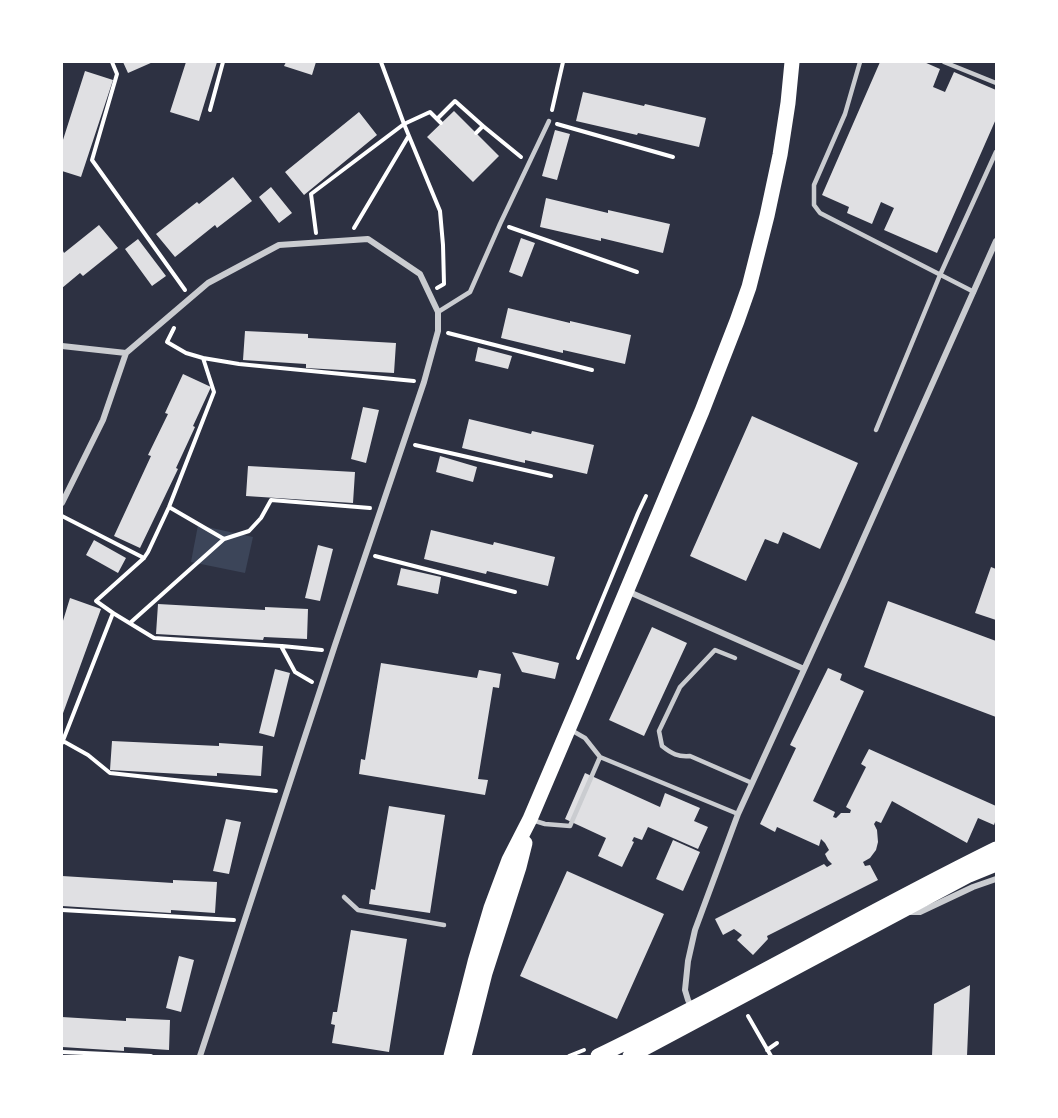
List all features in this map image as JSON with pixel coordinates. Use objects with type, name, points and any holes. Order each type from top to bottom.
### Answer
[{"type":"main road","points":[[451,1056],[475,962],[491,908],[509,860],[530,819],[702,411],[749,287],[780,155],[792,62]]},
{"type":"main road","points":[[467,1053],[485,973],[519,867],[530,819]]},
{"type":"main road","points":[[598,1056],[996,849]]},
{"type":"main road","points":[[630,1056],[900,911],[969,875],[996,864]]},
{"type":"street","points":[[62,503],[103,420],[126,353],[208,283],[279,245],[368,239],[420,274],[438,312],[438,331],[424,382],[333,650],[200,1056]]},
{"type":"street","points":[[692,1009],[685,990],[692,940],[738,814],[996,241]]},
{"type":"street","points":[[62,346],[126,353]]},
{"type":"street","points":[[627,590],[804,669]]},
{"type":"street","points":[[900,911],[920,912],[973,887],[996,879]]},
{"type":"lane","points":[[860,62],[845,114],[814,185],[814,205],[820,213],[974,292]]},
{"type":"lane","points":[[944,62],[996,83]]},
{"type":"lane","points":[[961,69],[964,62]]},
{"type":"lane","points":[[438,312],[470,292],[549,122]]},
{"type":"lane","points":[[876,430],[940,275],[996,152]]},
{"type":"lane","points":[[735,658],[715,650],[680,687],[659,731],[662,746],[674,755],[690,756],[752,783]]},
{"type":"lane","points":[[568,729],[585,738],[600,757],[738,814]]},
{"type":"lane","points":[[530,819],[545,824],[570,826],[600,757]]},
{"type":"lane","points":[[344,897],[358,910],[444,925]]},
{"type":"path","points":[[112,62],[117,74],[92,160],[190,297]]},
{"type":"path","points":[[210,110],[223,62]]},
{"type":"path","points":[[381,62],[440,211],[444,284],[428,292]]},
{"type":"path","points":[[569,62],[563,63],[549,122],[674,158]]},
{"type":"path","points":[[437,119],[455,101],[529,163]]},
{"type":"path","points":[[318,242],[311,194],[404,124],[430,112],[441,123]]},
{"type":"path","points":[[476,133],[483,126]]},
{"type":"path","points":[[347,240],[409,136]]},
{"type":"path","points":[[500,224],[637,272]]},
{"type":"path","points":[[438,331],[592,370]]},
{"type":"path","points":[[167,342],[186,354],[239,364],[424,382]]},
{"type":"path","points":[[203,358],[214,392],[169,507],[144,558],[96,601],[154,638],[333,650]]},
{"type":"path","points":[[403,442],[551,476]]},
{"type":"path","points":[[574,667],[648,492]]},
{"type":"path","points":[[130,623],[224,538],[249,531],[261,518],[271,500],[380,509]]},
{"type":"path","points":[[169,507],[224,538]]},
{"type":"path","points":[[62,516],[144,558]]},
{"type":"path","points":[[366,554],[515,592]]},
{"type":"path","points":[[113,613],[62,742],[88,755],[110,773],[287,792]]},
{"type":"path","points":[[281,646],[295,672],[322,688]]},
{"type":"path","points":[[62,910],[245,920]]},
{"type":"path","points":[[748,1016],[771,1056]]},
{"type":"path","points":[[767,1050],[777,1043]]},
{"type":"path","points":[[62,1052],[151,1056]]},
{"type":"shaded area","points":[[198,525],[253,537],[245,573],[191,562]]},
{"type":"building","points":[[123,62],[153,62],[128,73]]},
{"type":"building","points":[[186,62],[217,62],[199,121],[170,112]]},
{"type":"building","points":[[286,62],[316,62],[312,75],[284,66]]},
{"type":"building","points":[[880,62],[924,62],[940,69],[933,87],[945,92],[954,72],[996,90],[996,119],[937,253],[884,230],[894,208],[881,202],[872,224],[847,213],[849,207],[822,195]]},
{"type":"building","points":[[85,71],[113,80],[81,177],[62,171],[62,143]]},
{"type":"building","points":[[583,92],[706,118],[699,147],[576,121]]},
{"type":"building","points":[[454,111],[499,156],[473,182],[427,137]]},
{"type":"building","points":[[359,112],[377,135],[304,195],[285,172]]},
{"type":"building","points":[[555,130],[570,134],[557,180],[542,176]]},
{"type":"building","points":[[233,177],[252,201],[217,228],[215,225],[175,257],[156,234]]},
{"type":"building","points":[[271,187],[292,213],[279,223],[259,197]]},
{"type":"building","points":[[546,198],[608,213],[608,210],[670,224],[663,253],[601,238],[601,241],[540,227]]},
{"type":"building","points":[[99,225],[118,248],[83,276],[80,273],[62,288],[62,249],[64,253]]},
{"type":"building","points":[[521,238],[535,243],[522,277],[509,272]]},
{"type":"building","points":[[138,239],[166,276],[152,286],[125,249]]},
{"type":"building","points":[[508,308],[631,335],[625,364],[563,350],[563,353],[501,338]]},
{"type":"building","points":[[245,331],[308,334],[308,338],[396,343],[394,373],[306,368],[306,364],[243,360]]},
{"type":"building","points":[[478,347],[512,356],[508,369],[475,361]]},
{"type":"building","points":[[183,374],[211,387],[176,468],[178,469],[140,548],[114,536],[151,456],[148,455],[168,414],[165,413]]},
{"type":"building","points":[[363,407],[379,410],[366,463],[351,459]]},
{"type":"building","points":[[752,416],[858,463],[820,549],[783,532],[778,544],[765,539],[746,581],[690,556]]},
{"type":"building","points":[[469,419],[531,434],[532,431],[594,445],[587,474],[525,460],[525,463],[462,448]]},
{"type":"building","points":[[440,456],[477,467],[473,482],[436,472]]},
{"type":"building","points":[[248,466],[355,472],[353,503],[246,496]]},
{"type":"building","points":[[431,530],[555,557],[548,586],[424,559]]},
{"type":"building","points":[[94,540],[126,558],[118,573],[86,555]]},
{"type":"building","points":[[318,545],[333,549],[320,601],[305,598]]},
{"type":"building","points":[[991,567],[996,569],[996,620],[975,613]]},
{"type":"building","points":[[401,568],[441,577],[438,594],[397,585]]},
{"type":"building","points":[[70,598],[101,609],[62,716],[62,624]]},
{"type":"building","points":[[888,601],[996,641],[996,717],[864,667]]},
{"type":"building","points":[[158,604],[265,610],[265,607],[308,609],[307,639],[264,637],[263,640],[156,634]]},
{"type":"building","points":[[652,627],[687,643],[644,736],[609,720]]},
{"type":"building","points":[[512,652],[559,663],[555,679],[522,672]]},
{"type":"building","points":[[381,663],[477,678],[479,670],[501,674],[499,688],[493,687],[478,779],[488,780],[485,795],[359,774],[361,759],[365,760]]},
{"type":"building","points":[[828,668],[842,674],[840,680],[864,691],[813,801],[835,812],[833,817],[836,818],[841,813],[850,813],[851,810],[846,807],[866,767],[861,764],[869,749],[996,806],[996,819],[994,825],[978,818],[967,843],[892,801],[881,823],[876,821],[874,824],[878,842],[876,850],[870,858],[863,862],[865,866],[870,865],[878,880],[767,936],[768,939],[753,955],[737,940],[742,935],[734,929],[723,935],[715,919],[824,864],[827,867],[832,864],[825,854],[829,850],[821,839],[819,846],[777,827],[775,832],[760,824],[796,748],[790,745]]},
{"type":"building","points":[[275,669],[290,673],[274,737],[259,733]]},
{"type":"building","points":[[112,741],[263,746],[261,776],[110,770]]},
{"type":"building","points":[[585,773],[660,807],[665,793],[700,808],[694,821],[708,827],[698,849],[648,827],[642,840],[634,837],[632,841],[634,842],[622,867],[598,856],[606,838],[565,819]]},
{"type":"building","points":[[389,806],[445,815],[430,913],[369,904],[371,889],[375,890]]},
{"type":"building","points":[[226,819],[241,822],[229,874],[213,871]]},
{"type":"building","points":[[673,840],[700,852],[683,891],[656,879]]},
{"type":"building","points":[[567,871],[664,914],[617,1019],[520,976]]},
{"type":"building","points":[[62,876],[173,883],[173,880],[217,882],[215,913],[171,910],[171,913],[62,906]]},
{"type":"building","points":[[351,930],[407,939],[389,1052],[332,1043],[335,1025],[331,1024],[333,1012],[337,1012]]},
{"type":"building","points":[[179,956],[194,960],[181,1012],[166,1008]]},
{"type":"building","points":[[970,985],[967,1056],[932,1056],[934,1004]]},
{"type":"building","points":[[62,1017],[126,1021],[126,1018],[170,1020],[169,1050],[124,1047],[124,1051],[62,1047]]}]
